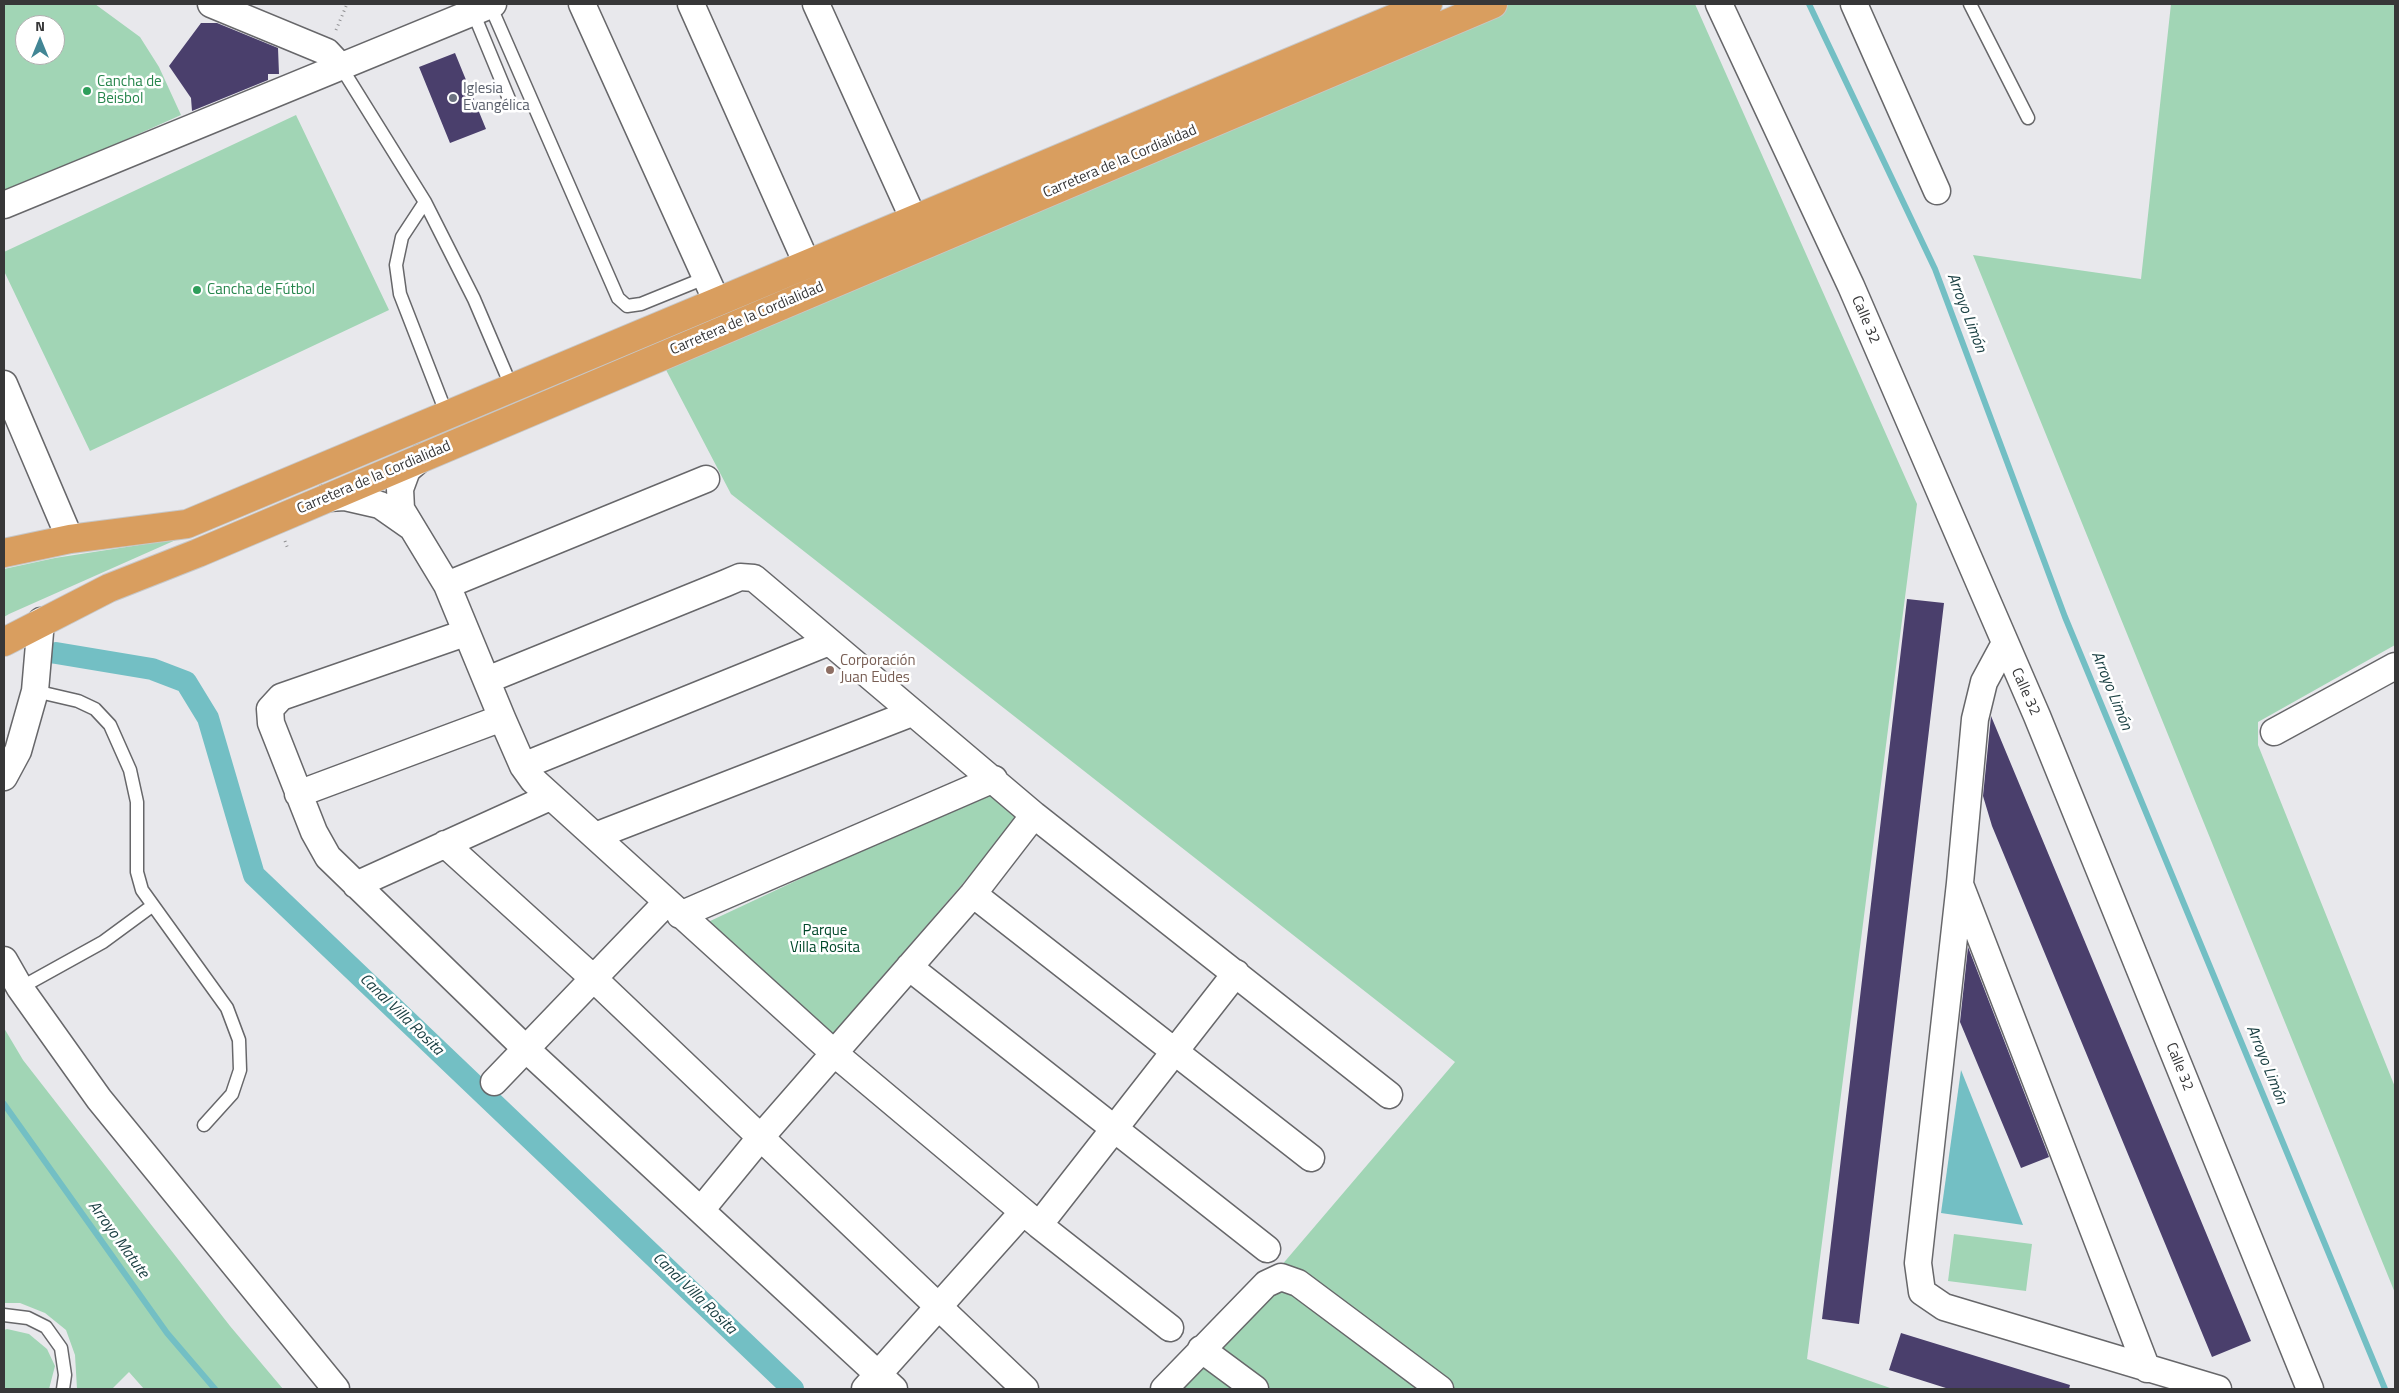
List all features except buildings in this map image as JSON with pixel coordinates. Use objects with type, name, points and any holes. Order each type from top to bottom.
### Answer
[{"type":"highway","name":"Carretera de la Cordialidad","points":[[4,553],[70,538],[187,524],[1428,4]]},
{"type":"highway","name":"Carretera de la Cordialidad","points":[[4,642],[41,621],[108,588],[327,498],[1493,4]]},
{"type":"street","points":[[211,4],[327,52],[341,67]]},
{"type":"street","points":[[582,4],[717,302]]},
{"type":"street","points":[[691,4],[807,264]]},
{"type":"street","points":[[816,4],[914,220]]},
{"type":"street","name":"Calle 32","points":[[1719,4],[1851,286],[2036,716],[2310,1389]]},
{"type":"street","points":[[1854,4],[1937,191]]},
{"type":"street","points":[[4,205],[485,7]]},
{"type":"street","points":[[4,384],[70,538]]},
{"type":"street","points":[[422,457],[408,470],[400,489],[401,509],[447,585],[465,632],[523,766],[533,780],[834,1053],[1031,1219],[1170,1328]]},
{"type":"street","points":[[447,585],[706,479]]},
{"type":"street","points":[[327,498],[345,497],[380,505],[410,526]]},
{"type":"street","points":[[487,680],[740,577],[754,578],[1034,814],[1389,1095]]},
{"type":"street","points":[[4,777],[18,751],[35,691],[41,621]]},
{"type":"street","points":[[465,632],[281,697],[270,709],[271,723],[314,832],[328,857],[356,885],[526,1050],[701,1210],[879,1384],[938,1307],[1031,1219],[1116,1128],[1236,973]]},
{"type":"street","points":[[523,766],[829,642]]},
{"type":"street","points":[[2004,645],[1984,682],[1975,719],[1960,883],[1918,1264],[1922,1292],[1944,1307],[2218,1389]]},
{"type":"street","points":[[2274,732],[2395,666]]},
{"type":"street","points":[[595,836],[912,713]]},
{"type":"street","points":[[298,794],[502,718]]},
{"type":"street","points":[[494,1082],[593,978],[673,909],[994,779]]},
{"type":"street","points":[[356,885],[550,797]]},
{"type":"street","points":[[701,1210],[760,1138],[973,894],[1034,814]]},
{"type":"street","points":[[445,844],[593,978],[1025,1389]]},
{"type":"street","points":[[1960,883],[2147,1369]]},
{"type":"street","points":[[973,894],[1311,1158]]},
{"type":"street","points":[[4,960],[20,988],[99,1099],[336,1389]]},
{"type":"street","points":[[909,967],[1268,1249]]},
{"type":"street","points":[[1164,1389],[1266,1284],[1281,1277],[1298,1282],[1440,1389]]},
{"type":"street","points":[[1202,1349],[1255,1389]]},
{"type":"lane","points":[[1970,4],[2028,118]]},
{"type":"lane","points":[[485,7],[618,298],[627,306],[641,304],[705,278]]},
{"type":"lane","points":[[485,7],[509,99]]},
{"type":"lane","points":[[341,67],[425,202],[474,298],[512,388]]},
{"type":"lane","points":[[425,202],[402,237],[396,265],[400,294],[447,415]]},
{"type":"lane","points":[[35,691],[78,701],[95,709],[110,725],[122,748],[132,778],[139,821],[137,872],[142,890],[227,1008],[239,1040],[240,1070],[232,1094],[204,1125]]},
{"type":"lane","points":[[20,988],[103,942],[152,906]]},
{"type":"lane","points":[[4,1314],[28,1318],[46,1327],[62,1348],[65,1375],[63,1389]]},
{"type":"green space","name":"Cancha de Beisbol","points":[[4,4],[95,4],[140,37],[159,67],[181,115],[4,194]]},
{"type":"green space","points":[[1508,4],[1695,4],[1917,504],[1807,1359],[1893,1389],[1176,1389],[1455,1062],[731,494],[664,366]]},
{"type":"green space","points":[[2171,4],[2395,4],[2395,645],[2258,722],[2258,745],[2395,1087],[2395,1293],[1973,255],[2141,279]]},
{"type":"green space","name":"Cancha de Fútbol","points":[[296,115],[389,310],[90,451],[4,271],[4,252]]},
{"type":"green space","points":[[178,539],[4,617],[4,569],[55,558]]},
{"type":"green space","name":"Parque Villa Rosita","points":[[992,789],[1022,815],[831,1036],[708,922]]},
{"type":"green space","points":[[4,1028],[23,1060],[230,1326],[283,1389],[144,1389],[129,1372],[112,1389],[77,1389],[75,1355],[66,1330],[45,1313],[20,1303],[4,1303]]},
{"type":"green space","points":[[1954,1234],[2032,1244],[2026,1291],[1948,1281]]},
{"type":"green space","points":[[4,1330],[29,1334],[47,1349],[55,1366],[49,1389],[4,1389]]},
{"type":"water","points":[[1961,1070],[2023,1225],[1941,1213]]},
{"type":"waterway","name":"Arroyo Limón","points":[[1809,4],[1935,269],[2065,617],[2385,1389]]},
{"type":"waterway","name":"Canal Villa Rosita","points":[[56,653],[152,669],[186,682],[208,718],[254,875],[793,1389]]},
{"type":"waterway","name":"Arroyo Matute","points":[[4,1104],[167,1333],[215,1389]]},
{"type":"place","name":"Cancha de Beisbol","points":[[87,91]]},
{"type":"place","name":"Iglesia Evangélica","points":[[453,98]]},
{"type":"place","name":"Cancha de Fútbol","points":[[197,290]]},
{"type":"place","name":"Corporación Juan Eudes","points":[[830,670]]}]
